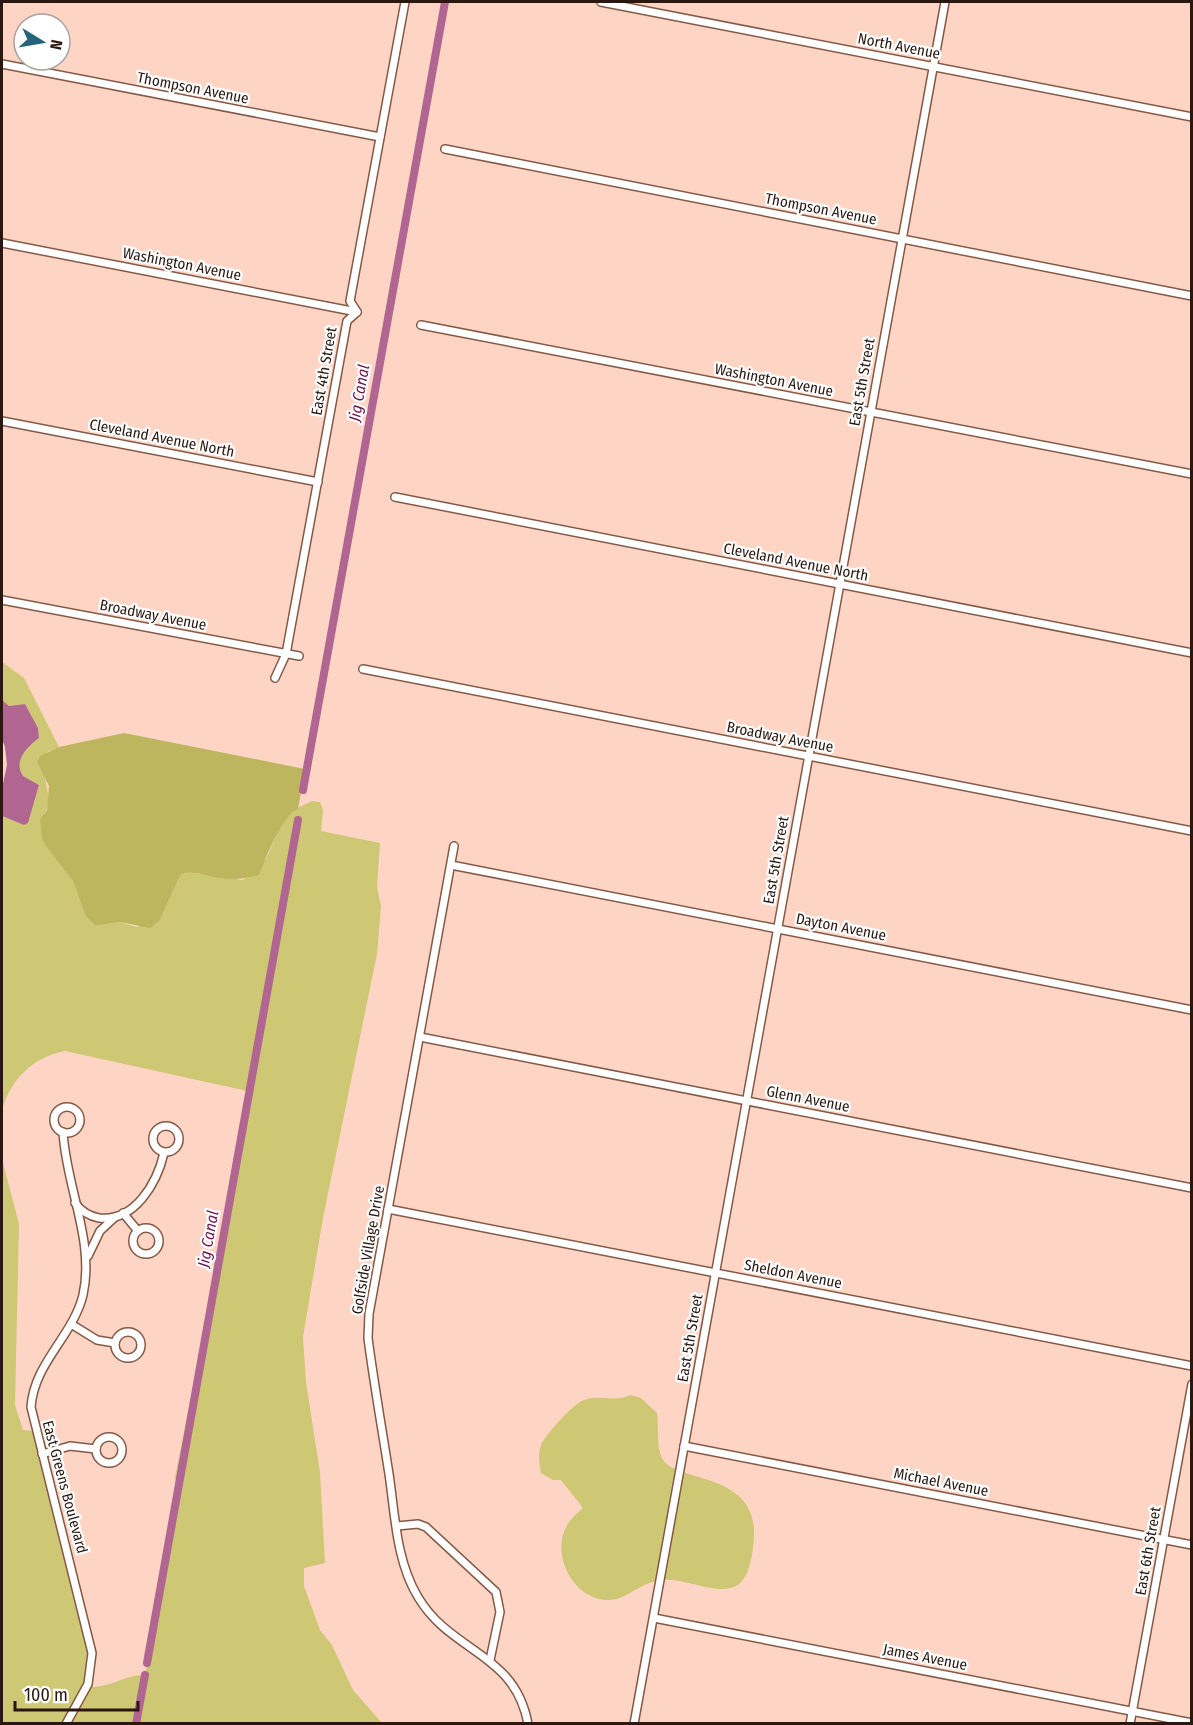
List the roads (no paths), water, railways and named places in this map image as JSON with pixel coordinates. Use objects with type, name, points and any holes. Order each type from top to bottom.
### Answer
[{"type":"street","points":[[357,312],[350,301],[405,2]]},
{"type":"street","name":"North Avenue","points":[[601,2],[1191,117]]},
{"type":"street","name":"East 5th Street","points":[[634,1724],[945,2]]},
{"type":"street","name":"Thompson Avenue","points":[[2,64],[380,137]]},
{"type":"street","name":"Thompson Avenue","points":[[445,149],[1191,296]]},
{"type":"street","name":"Washington Avenue","points":[[2,243],[357,312]]},
{"type":"street","name":"East 4th Street","points":[[275,678],[286,654],[347,321],[357,312]]},
{"type":"street","name":"Washington Avenue","points":[[422,325],[1191,474]]},
{"type":"street","name":"Cleveland Avenue North","points":[[2,421],[318,482]]},
{"type":"street","name":"Cleveland Avenue North","points":[[395,497],[1191,653]]},
{"type":"street","name":"Broadway Avenue","points":[[2,600],[299,656]]},
{"type":"street","name":"Broadway Avenue","points":[[363,669],[1191,831]]},
{"type":"street","name":"Golfside Village Drive","points":[[454,846],[369,1314],[368,1338],[397,1526],[407,1575],[422,1604],[452,1636],[490,1660],[516,1687],[528,1724]]},
{"type":"street","name":"Dayton Avenue","points":[[451,865],[1191,1010]]},
{"type":"street","name":"Glenn Avenue","points":[[420,1037],[1191,1188]]},
{"type":"street","name":"East Greens Boulevard","points":[[63,1132],[86,1261],[82,1296],[71,1324],[43,1368],[32,1396],[33,1417],[92,1653],[88,1684],[66,1724]]},
{"type":"street","points":[[73,1198],[80,1210],[91,1216],[114,1218],[147,1192],[164,1153]]},
{"type":"street","name":"Sheldon Avenue","points":[[388,1209],[1191,1366]]},
{"type":"street","points":[[123,1213],[138,1231]]},
{"type":"street","name":"East Greens Boulevard","points":[[86,1261],[100,1231],[114,1218]]},
{"type":"street","points":[[71,1324],[98,1340],[115,1343]]},
{"type":"street","name":"East 6th Street","points":[[1130,1724],[1191,1384]]},
{"type":"street","points":[[42,1454],[70,1446],[96,1449]]},
{"type":"street","name":"Michael Avenue","points":[[684,1446],[1191,1545]]},
{"type":"street","points":[[397,1526],[418,1524],[426,1527],[496,1592],[500,1612],[490,1660]]},
{"type":"street","name":"James Avenue","points":[[654,1618],[1191,1723]]},
{"type":"waterway","name":"Jig Canal","points":[[303,790],[445,2]]},
{"type":"waterway","name":"Jig Canal","points":[[147,1663],[298,820]]},
{"type":"waterway","name":"Jig Canal","points":[[136,1724],[145,1675]]}]
